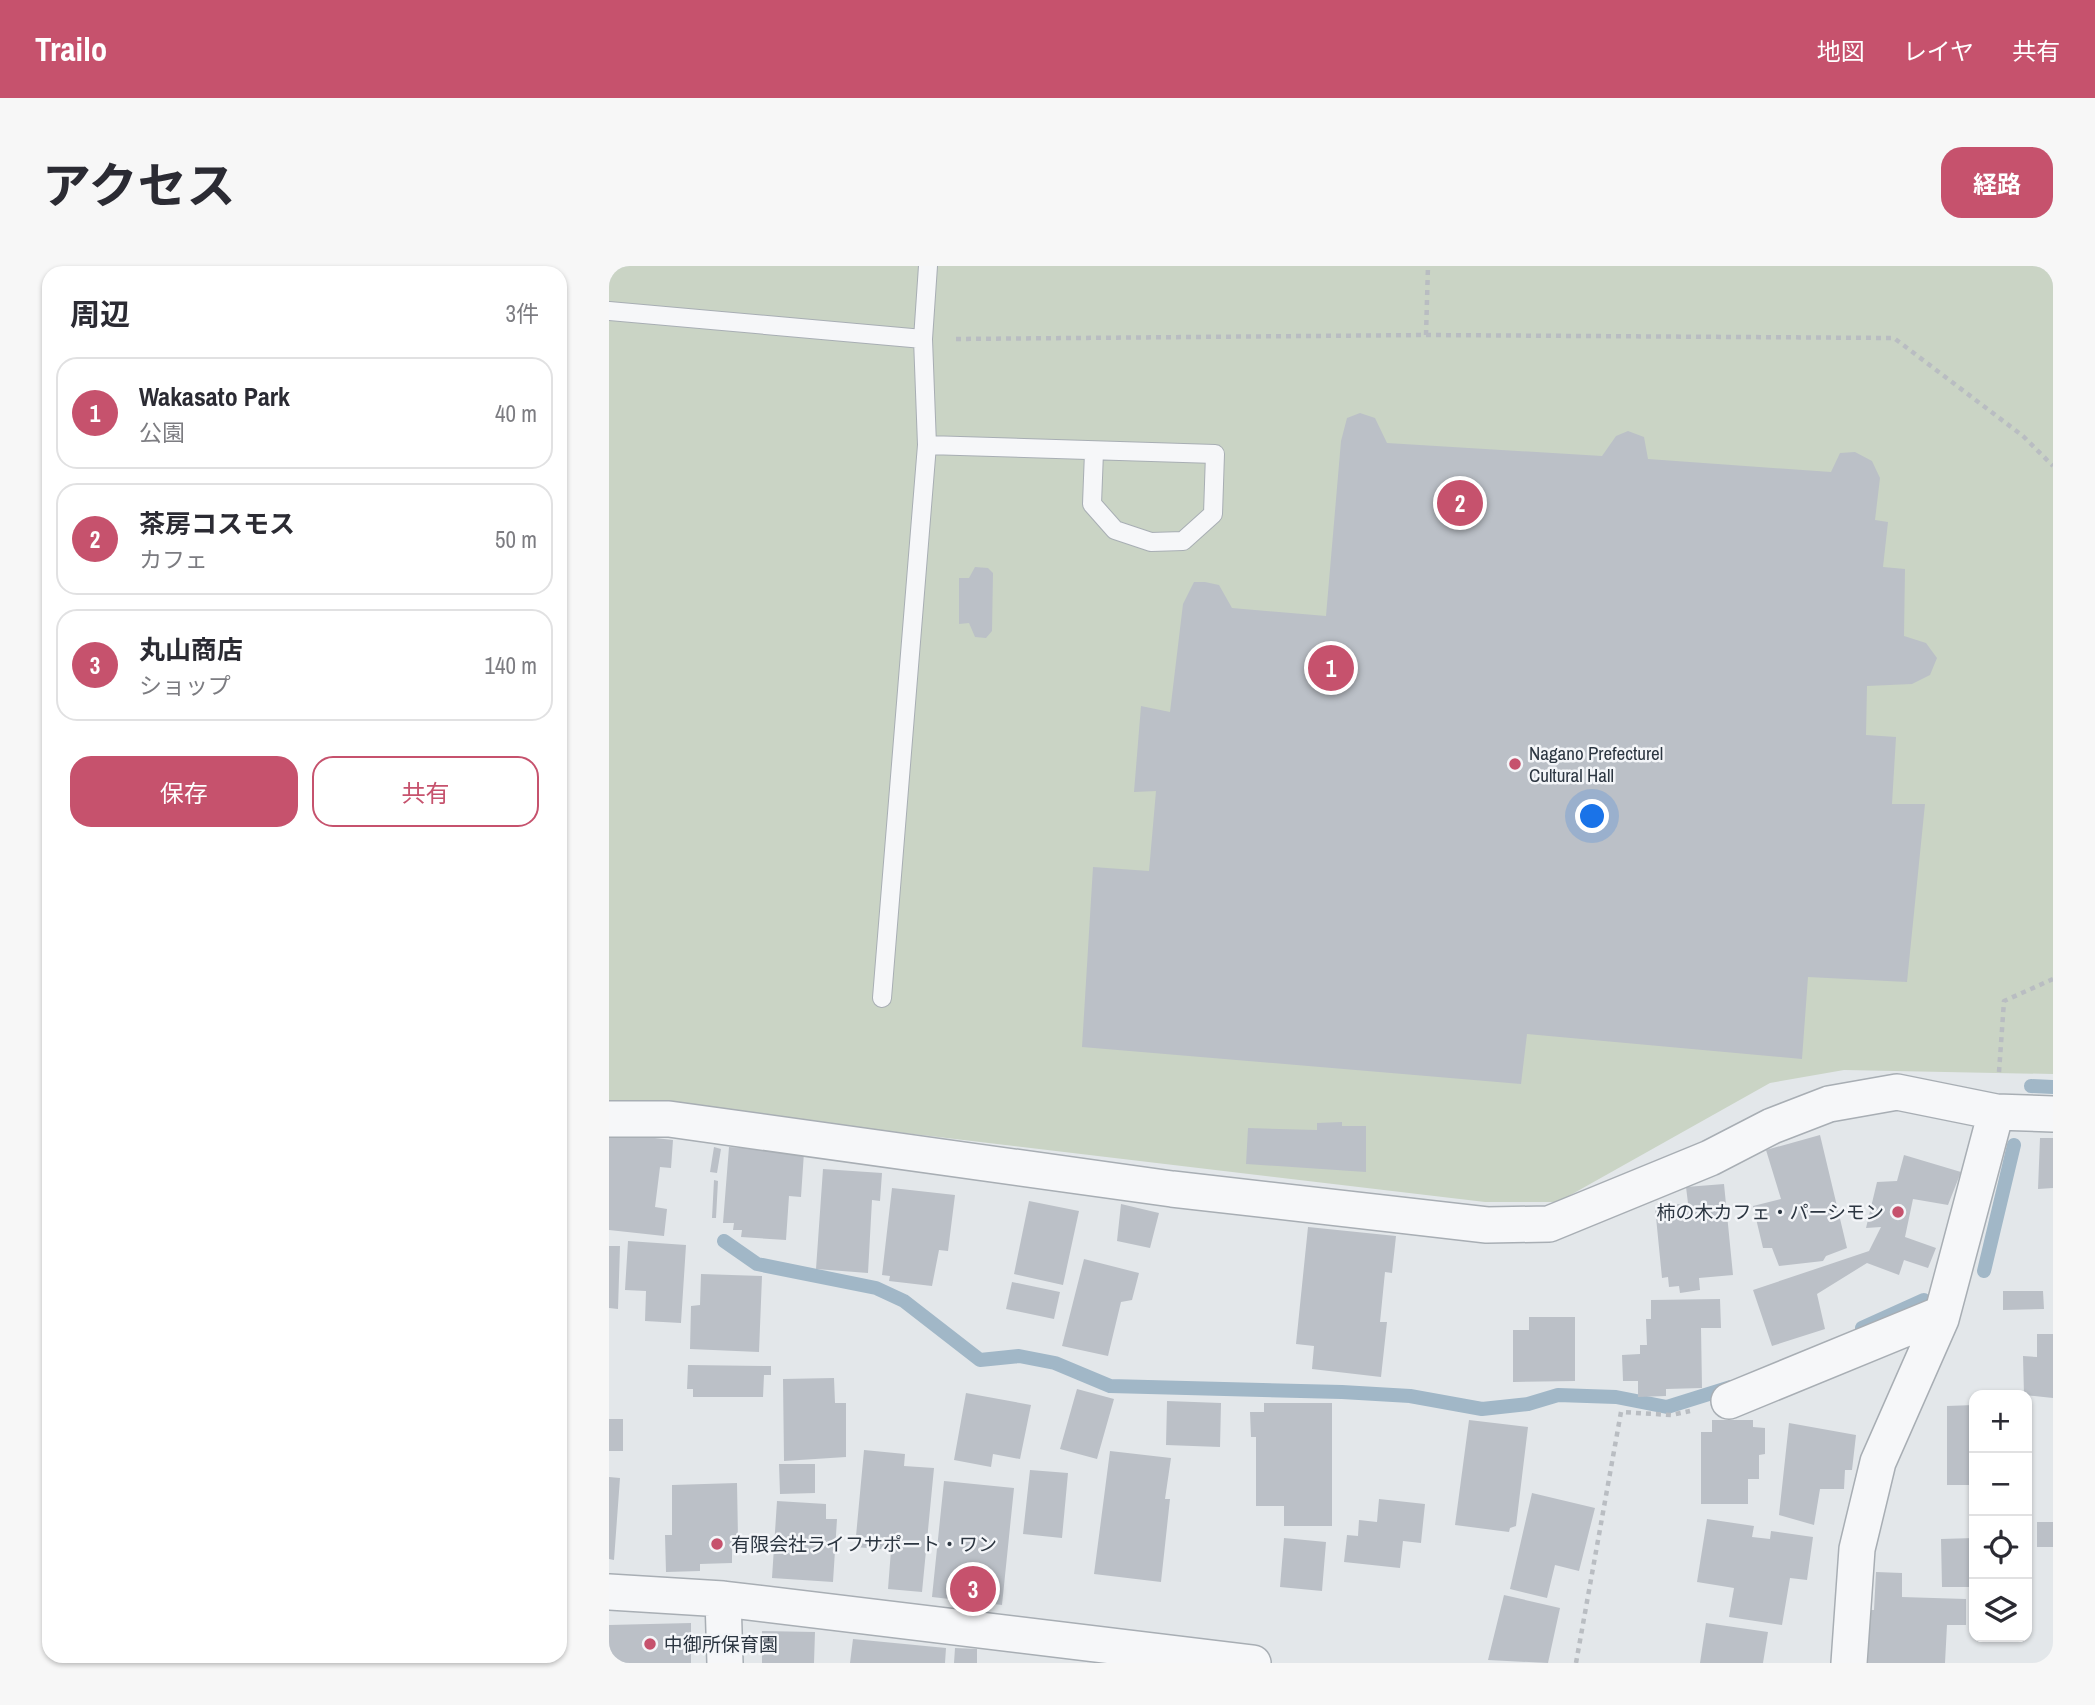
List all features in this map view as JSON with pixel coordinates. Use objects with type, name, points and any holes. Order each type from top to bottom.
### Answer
[{"type":"street","points":[[609,1119],[669,1119],[1172,1189],[1487,1225],[1549,1224],[1710,1158],[1772,1126],[1829,1104],[1897,1092],[1996,1112],[2053,1114]]},
{"type":"street","points":[[1849,1663],[1857,1549],[1878,1462],[1941,1314],[1996,1112]]},
{"type":"street","points":[[1729,1401],[1941,1314]]},
{"type":"street","points":[[609,1592],[723,1599],[1253,1663]]},
{"type":"street","points":[[723,1599],[725,1663]]},
{"type":"lane","points":[[882,998],[927,445],[923,339],[928,266]]},
{"type":"lane","points":[[609,311],[923,339]]},
{"type":"lane","points":[[927,445],[1215,454],[1213,514],[1183,541],[1151,542],[1115,530],[1092,504],[1094,452]]},
{"type":"path","points":[[1426,335],[1428,266]]},
{"type":"path","points":[[923,339],[1426,335],[1894,338],[2023,436],[2053,466]]},
{"type":"path","points":[[1996,1112],[2004,1001],[2053,979]]},
{"type":"path","points":[[1576,1663],[1621,1412],[1671,1415],[1729,1401]]},
{"type":"green space","points":[[609,266],[2053,266],[2053,1074],[1844,1070],[1770,1083],[1558,1202],[1485,1202],[669,1105],[609,1102]]},
{"type":"building","name":"Nagano Prefecturel Cultural Hall","points":[[1360,413],[1375,418],[1387,443],[1602,456],[1616,436],[1628,431],[1644,437],[1648,459],[1831,472],[1840,453],[1855,452],[1872,461],[1880,478],[1875,520],[1888,522],[1883,567],[1905,569],[1904,636],[1926,643],[1937,658],[1930,675],[1912,684],[1867,686],[1866,735],[1896,737],[1892,804],[1925,804],[1907,982],[1808,977],[1802,1059],[1527,1034],[1521,1084],[1082,1047],[1093,867],[1149,871],[1156,791],[1134,792],[1141,706],[1170,712],[1183,604],[1194,582],[1205,582],[1219,585],[1232,608],[1326,616],[1341,441],[1347,418]]},
{"type":"building","points":[[975,567],[988,568],[993,573],[992,631],[986,638],[975,637],[969,623],[959,624],[959,578],[969,578]]},
{"type":"building","points":[[1342,1122],[1342,1126],[1366,1126],[1366,1172],[1246,1164],[1248,1128],[1317,1130],[1317,1123]]},
{"type":"building","points":[[609,1133],[673,1140],[671,1168],[660,1167],[655,1207],[667,1209],[664,1236],[609,1230]]},
{"type":"building","points":[[1820,1135],[1847,1248],[1826,1256],[1823,1261],[1779,1266],[1772,1248],[1763,1248],[1753,1206],[1781,1199],[1766,1150]]},
{"type":"building","points":[[2040,1138],[2053,1138],[2053,1188],[2038,1189]]},
{"type":"building","points":[[714,1147],[721,1149],[717,1173],[710,1172]]},
{"type":"building","points":[[729,1147],[804,1152],[801,1197],[789,1196],[786,1240],[741,1237],[742,1230],[733,1230],[734,1223],[723,1223]]},
{"type":"building","points":[[1904,1155],[1961,1172],[1948,1205],[1913,1199],[1905,1237],[1936,1248],[1928,1268],[1904,1260],[1899,1275],[1867,1263],[1817,1294],[1825,1329],[1772,1346],[1753,1290],[1869,1251],[1881,1227],[1866,1228],[1877,1182],[1897,1181]]},
{"type":"building","points":[[823,1169],[882,1173],[880,1201],[872,1200],[868,1273],[816,1269]]},
{"type":"building","points":[[714,1180],[718,1181],[716,1218],[712,1218]]},
{"type":"building","points":[[1724,1184],[1733,1275],[1699,1278],[1700,1290],[1680,1293],[1679,1286],[1669,1287],[1668,1277],[1662,1278],[1655,1207],[1688,1203],[1686,1187]]},
{"type":"building","points":[[892,1188],[955,1195],[948,1251],[939,1250],[932,1286],[889,1281],[890,1276],[882,1275]]},
{"type":"building","points":[[1029,1201],[1079,1211],[1063,1285],[1014,1274]]},
{"type":"building","points":[[1121,1204],[1159,1213],[1150,1248],[1117,1241]]},
{"type":"building","points":[[1308,1227],[1396,1236],[1392,1273],[1385,1272],[1380,1322],[1387,1322],[1381,1377],[1312,1369],[1314,1346],[1296,1344]]},
{"type":"building","points":[[628,1241],[686,1245],[681,1323],[645,1321],[646,1291],[625,1290]]},
{"type":"building","points":[[609,1246],[620,1246],[618,1309],[609,1308]]},
{"type":"building","points":[[1084,1259],[1139,1273],[1132,1300],[1121,1302],[1108,1356],[1062,1346]]},
{"type":"building","points":[[701,1274],[762,1276],[759,1352],[690,1349],[691,1306],[700,1305]]},
{"type":"building","points":[[1012,1282],[1060,1292],[1054,1319],[1006,1309]]},
{"type":"building","points":[[2003,1291],[2043,1291],[2044,1309],[2003,1310]]},
{"type":"building","points":[[1720,1299],[1721,1328],[1701,1328],[1702,1388],[1666,1389],[1666,1396],[1638,1397],[1638,1381],[1623,1381],[1622,1355],[1640,1354],[1640,1345],[1647,1345],[1646,1319],[1651,1319],[1651,1300]]},
{"type":"building","points":[[1529,1317],[1575,1317],[1575,1381],[1513,1382],[1513,1330],[1529,1330]]},
{"type":"building","points":[[2037,1334],[2053,1334],[2053,1398],[2032,1396],[2032,1390],[2024,1390],[2023,1356],[2037,1357]]},
{"type":"building","points":[[688,1365],[771,1366],[771,1375],[764,1375],[763,1397],[693,1397],[693,1389],[687,1389]]},
{"type":"building","points":[[834,1378],[835,1403],[846,1403],[846,1457],[784,1461],[783,1379]]},
{"type":"building","points":[[1077,1389],[1114,1399],[1097,1459],[1060,1449]]},
{"type":"building","points":[[966,1393],[1031,1405],[1020,1459],[993,1454],[991,1467],[954,1460]]},
{"type":"building","points":[[1167,1401],[1221,1403],[1220,1447],[1166,1445]]},
{"type":"building","points":[[1264,1403],[1332,1403],[1332,1526],[1284,1526],[1284,1506],[1256,1506],[1256,1437],[1251,1437],[1250,1412],[1264,1412]]},
{"type":"building","points":[[1969,1405],[1969,1485],[1947,1485],[1947,1406]]},
{"type":"building","points":[[609,1419],[623,1419],[623,1451],[609,1451]]},
{"type":"building","points":[[1469,1420],[1528,1427],[1516,1526],[1510,1528],[1509,1532],[1455,1525]]},
{"type":"building","points":[[1712,1420],[1753,1420],[1753,1427],[1765,1428],[1765,1454],[1759,1455],[1759,1479],[1748,1479],[1748,1504],[1701,1504],[1701,1432],[1712,1432]]},
{"type":"building","points":[[1789,1423],[1856,1435],[1852,1470],[1845,1470],[1844,1489],[1820,1489],[1814,1525],[1779,1515]]},
{"type":"building","points":[[864,1450],[905,1454],[904,1466],[934,1468],[922,1592],[888,1589],[891,1550],[855,1547]]},
{"type":"building","points":[[1110,1451],[1171,1458],[1165,1499],[1170,1499],[1161,1582],[1094,1574]]},
{"type":"building","points":[[779,1464],[815,1464],[815,1493],[780,1494]]},
{"type":"building","points":[[1030,1470],[1068,1473],[1062,1538],[1023,1534]]},
{"type":"building","points":[[609,1477],[620,1478],[614,1560],[609,1559]]},
{"type":"building","points":[[944,1481],[1014,1488],[1002,1605],[932,1597]]},
{"type":"building","points":[[737,1483],[738,1538],[732,1538],[732,1563],[700,1564],[700,1571],[666,1572],[665,1535],[672,1535],[672,1485]]},
{"type":"building","points":[[1532,1493],[1595,1508],[1579,1571],[1555,1565],[1547,1598],[1510,1589]]},
{"type":"building","points":[[1379,1499],[1425,1504],[1421,1543],[1403,1541],[1400,1568],[1344,1562],[1347,1535],[1358,1536],[1359,1520],[1377,1522]]},
{"type":"building","points":[[777,1501],[826,1504],[826,1519],[837,1519],[833,1582],[772,1578]]},
{"type":"building","points":[[1707,1519],[1754,1526],[1752,1537],[1770,1539],[1771,1531],[1813,1537],[1807,1580],[1790,1578],[1782,1625],[1729,1617],[1734,1588],[1697,1582]]},
{"type":"building","points":[[2037,1522],[2053,1522],[2053,1547],[2037,1547]]},
{"type":"building","points":[[1284,1538],[1326,1542],[1322,1591],[1280,1587]]},
{"type":"building","points":[[1969,1538],[1969,1587],[1942,1587],[1941,1539]]},
{"type":"building","points":[[1876,1572],[1902,1573],[1902,1597],[1966,1599],[1966,1625],[1947,1625],[1945,1663],[1868,1663],[1869,1610],[1874,1610]]},
{"type":"building","points":[[1504,1595],[1560,1608],[1548,1663],[1488,1660]]},
{"type":"building","name":"中御所保育園","points":[[691,1623],[691,1663],[609,1663],[609,1625]]},
{"type":"building","points":[[1706,1623],[1768,1632],[1763,1663],[1700,1663]]},
{"type":"building","points":[[762,1631],[815,1632],[814,1663],[762,1663]]},
{"type":"building","points":[[853,1639],[946,1648],[945,1663],[850,1663]]},
{"type":"building","points":[[955,1648],[977,1649],[977,1663],[954,1663]]},
{"type":"waterway","points":[[2031,1086],[2053,1087]]},
{"type":"waterway","points":[[1984,1271],[2014,1145]]},
{"type":"waterway","points":[[724,1241],[757,1264],[876,1288],[904,1301],[980,1360],[1019,1356],[1055,1363],[1110,1386],[1410,1396],[1482,1409],[1528,1404],[1558,1395],[1616,1397],[1667,1407],[1731,1387]]},
{"type":"waterway","points":[[1862,1328],[1924,1300]]},
{"type":"place","name":"茶房コスモス","points":[[1460,503]]},
{"type":"place","name":"Wakasato Park","points":[[1331,668]]},
{"type":"place","name":"Nagano Prefecturel Cultural Hall","points":[[1515,764]]},
{"type":"place","name":"柿の木カフェ・パーシモン","points":[[1898,1212]]},
{"type":"place","name":"有限会社ライフサポート・ワン","points":[[717,1544]]},
{"type":"place","name":"丸山商店","points":[[973,1589]]},
{"type":"place","name":"中御所保育園","points":[[650,1644]]}]
